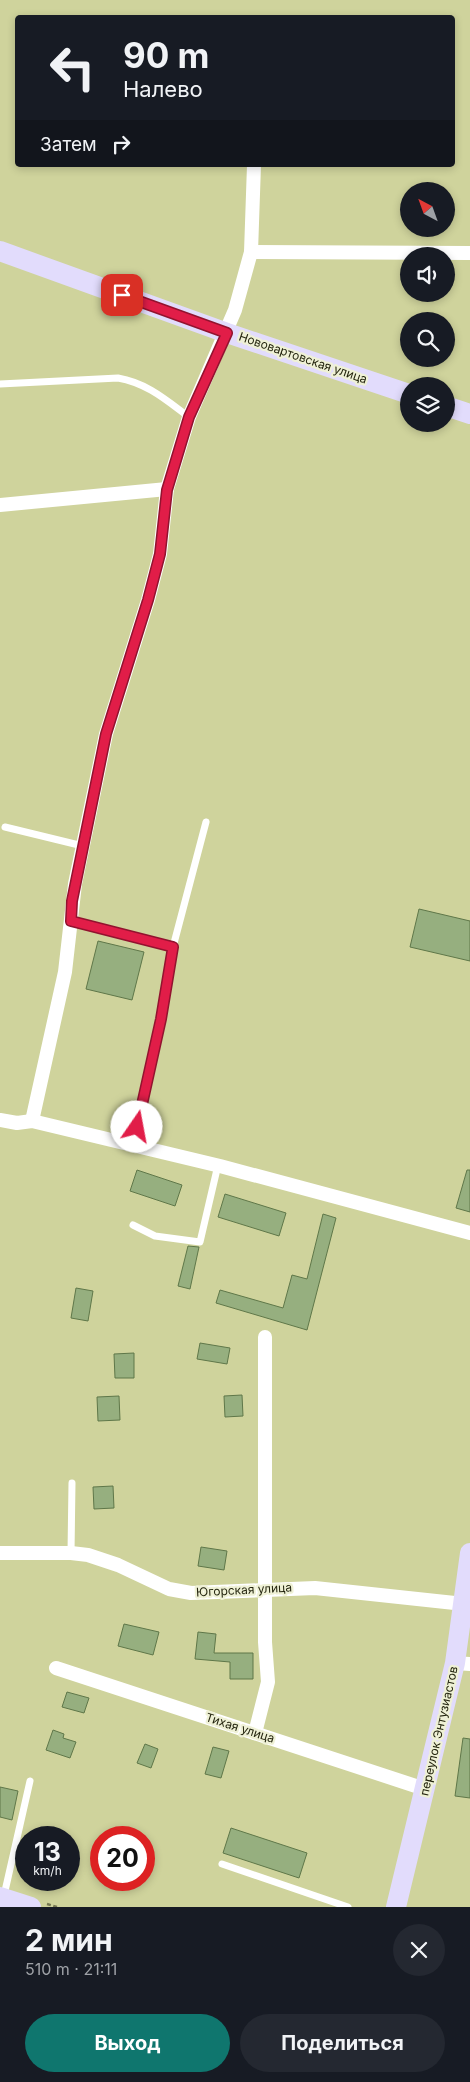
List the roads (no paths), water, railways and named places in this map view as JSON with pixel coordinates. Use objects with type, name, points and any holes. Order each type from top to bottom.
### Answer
[{"type":"main road","name":"Нововартовская улица","points":[[0,251],[227,333],[400,391]]},
{"type":"main road","points":[[455,409],[470,414]]},
{"type":"main road","name":"переулок Энтузиастов","points":[[396,1907],[425,1788],[463,1663],[464,1604],[470,1553]]},
{"type":"main road","points":[[0,1897],[30,1907]]},
{"type":"street","points":[[32,1121],[66,972],[75,884],[106,734],[148,600],[160,554],[167,490],[189,417],[227,333],[243,286],[251,252],[254,167]]},
{"type":"street","points":[[251,252],[470,253]]},
{"type":"street","points":[[0,505],[167,490]]},
{"type":"street","points":[[0,1120],[17,1123],[32,1121],[133,1145],[470,1233]]},
{"type":"street","points":[[255,1733],[268,1682],[265,1642],[265,1337]]},
{"type":"street","name":"Югорская улица","points":[[0,1553],[71,1552],[88,1555],[118,1565],[169,1589],[191,1593],[266,1588],[315,1588],[464,1604]]},
{"type":"street","name":"Тихая улица","points":[[56,1668],[425,1788]]},
{"type":"lane","points":[[0,384],[118,378],[134,381],[151,389],[189,417]]},
{"type":"lane","points":[[133,1145],[161,1019],[173,947],[206,822]]},
{"type":"lane","points":[[5,827],[84,846]]},
{"type":"lane","points":[[71,921],[173,947]]},
{"type":"lane","points":[[133,1225],[155,1236],[200,1242],[218,1166]]},
{"type":"lane","points":[[71,1552],[72,1483]]},
{"type":"lane","points":[[0,1897],[5,1891],[30,1781]]},
{"type":"lane","points":[[222,1864],[348,1907]]}]
